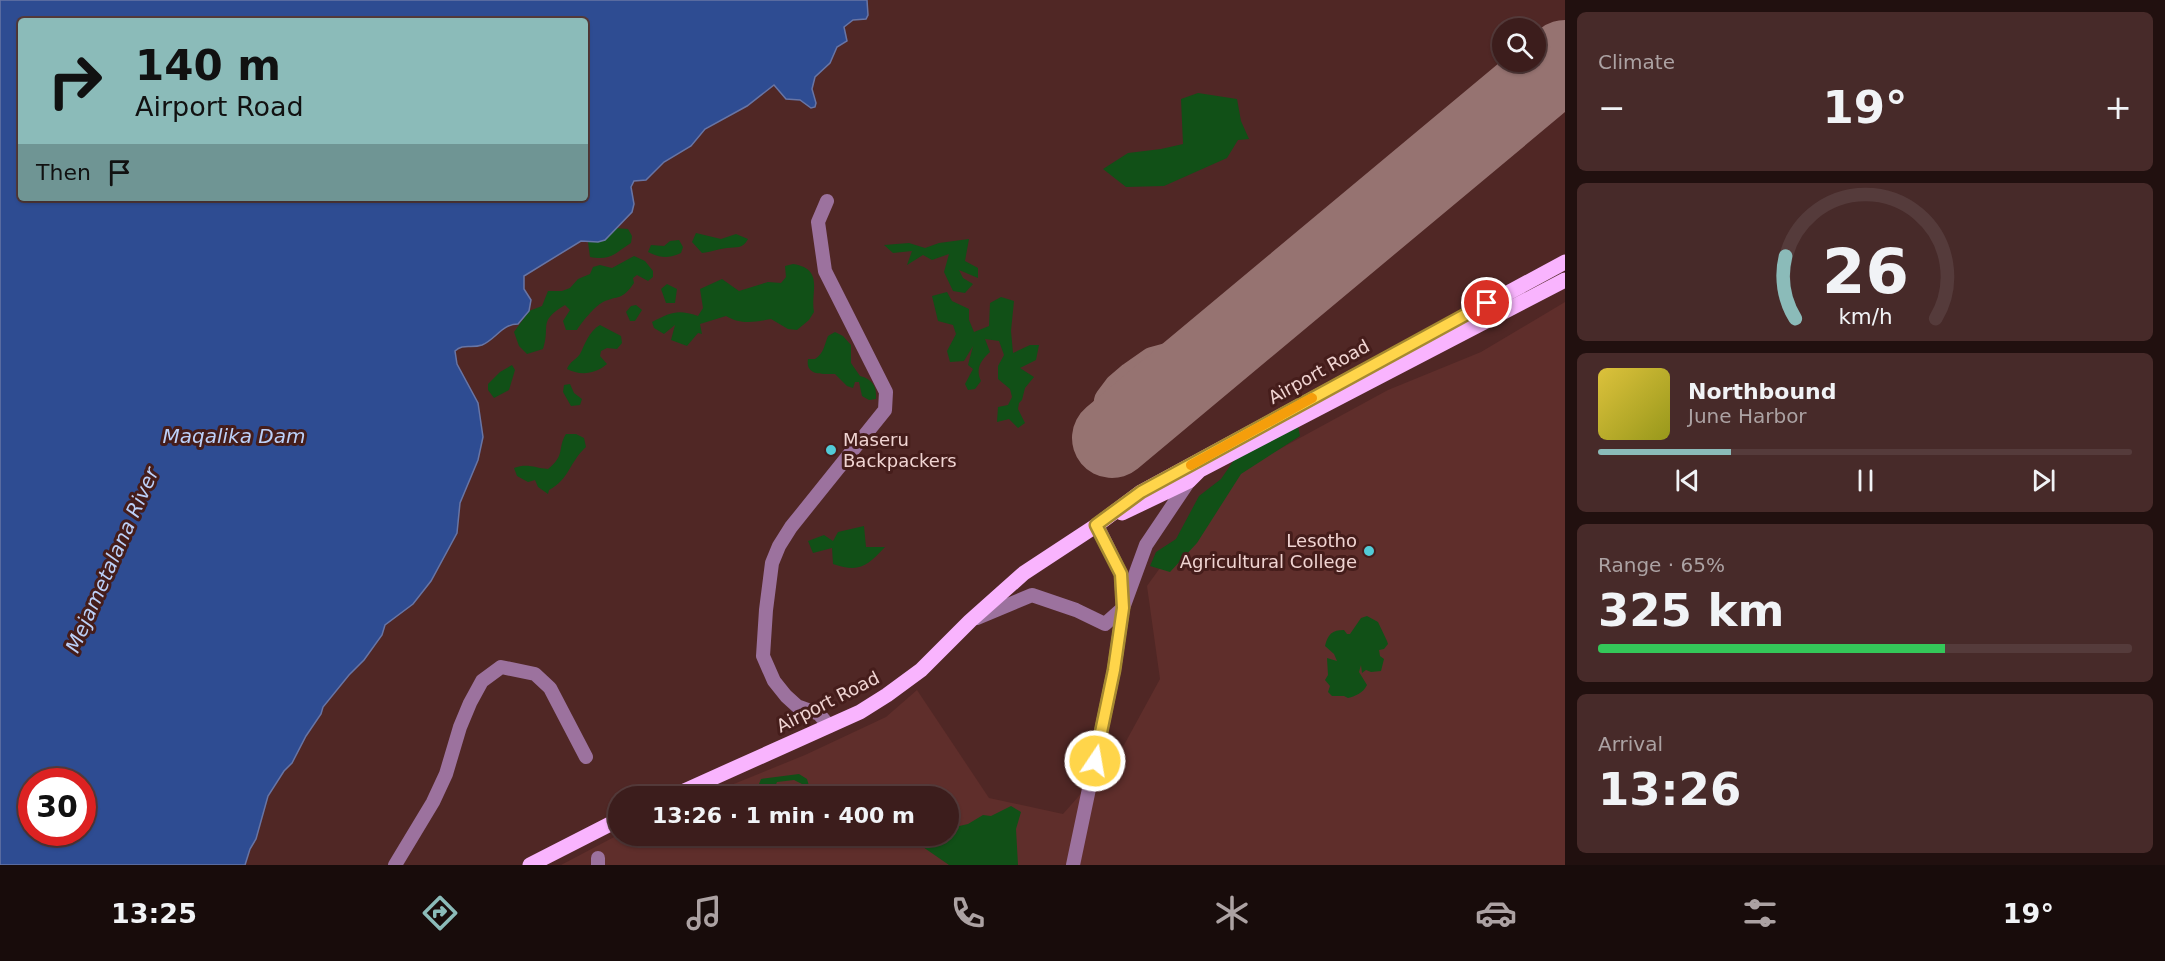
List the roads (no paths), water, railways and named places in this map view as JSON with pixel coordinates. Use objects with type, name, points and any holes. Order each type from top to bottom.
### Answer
[{"type":"main road","name":"Airport Road","points":[[695,786],[860,712],[921,670],[970,621],[1024,573],[1141,492],[1565,262]]},
{"type":"main road","name":"Airport Road","points":[[1096,525],[1189,481],[1200,470],[1565,280]]},
{"type":"main road","points":[[531,865],[608,825]]},
{"type":"street","points":[[827,201],[818,222],[825,271],[886,392],[885,410],[791,527],[779,546],[772,563],[763,656],[774,681],[786,696],[797,706],[819,714],[829,726]]},
{"type":"street","points":[[970,621],[1032,595],[1076,609],[1105,624],[1123,608],[1146,545],[1189,481]]},
{"type":"street","points":[[1074,865],[1114,670],[1123,608],[1121,574],[1096,525]]},
{"type":"street","points":[[396,865],[433,802],[446,774],[470,703],[482,681],[501,667],[535,674],[550,688],[586,757]]},
{"type":"water","name":"Maqalika Dam","points":[[0,0],[867,0],[866,19],[853,20],[844,27],[847,41],[837,47],[830,63],[815,77],[812,89],[815,107],[811,108],[800,100],[786,99],[774,85],[747,106],[705,129],[691,146],[664,162],[646,180],[634,181],[631,187],[634,204],[632,212],[605,240],[581,241],[524,276],[524,289],[531,300],[529,311],[518,324],[508,326],[482,345],[461,347],[455,351],[457,364],[478,403],[483,437],[478,460],[460,503],[457,533],[431,581],[413,604],[385,625],[382,635],[364,660],[323,707],[292,763],[268,796],[256,839],[245,865],[0,865]]},
{"type":"place","name":"Maseru Backpackers","points":[[831,450]]},
{"type":"place","name":"Lesotho Agricultural College","points":[[1369,551]]},
{"type":"water label","name":"Mejametalana River","points":[[112,560]]}]
